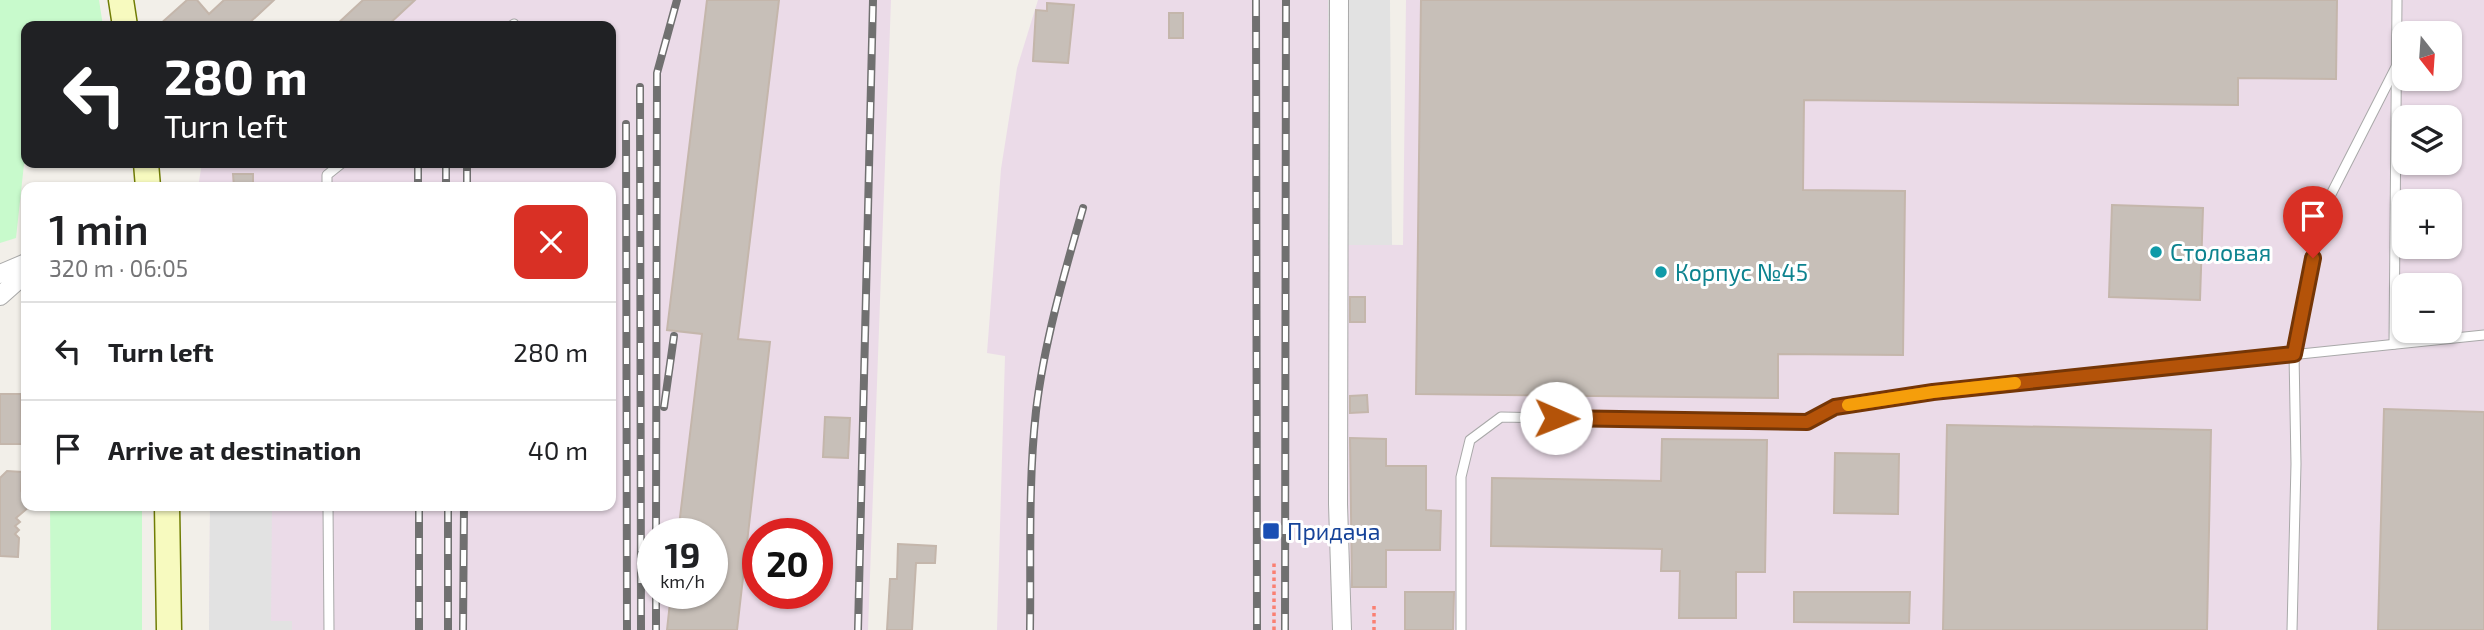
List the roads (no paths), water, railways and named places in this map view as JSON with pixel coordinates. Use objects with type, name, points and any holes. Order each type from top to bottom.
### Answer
[{"type":"main road","points":[[121,0],[124,21]]},
{"type":"main road","points":[[167,511],[169,630]]},
{"type":"street","points":[[1339,0],[1338,504],[1342,630]]},
{"type":"street","points":[[0,274],[21,265]]},
{"type":"street","points":[[0,296],[21,277]]},
{"type":"lane","points":[[2397,0],[2397,21]]},
{"type":"lane","points":[[2292,630],[2296,464],[2294,354],[2323,210],[2392,75]]},
{"type":"lane","points":[[2394,344],[2397,91]]},
{"type":"lane","points":[[327,182],[327,175],[336,168]]},
{"type":"lane","points":[[1461,630],[1461,477],[1470,440],[1501,417],[1807,422],[1835,407],[1933,392],[2484,335]]},
{"type":"lane","points":[[328,511],[329,630]]},
{"type":"railway","points":[[656,518],[657,73],[677,0]]},
{"type":"railway","points":[[858,630],[873,0]]},
{"type":"railway","points":[[1256,0],[1257,630]]},
{"type":"railway","points":[[1285,630],[1286,0]]},
{"type":"railway","points":[[640,87],[641,630]]},
{"type":"railway","points":[[626,124],[627,630]]},
{"type":"railway","points":[[418,168],[418,182]]},
{"type":"railway","points":[[446,168],[446,182]]},
{"type":"railway","points":[[467,168],[467,182]]},
{"type":"railway","points":[[1030,630],[1031,493],[1036,411],[1049,334],[1083,208]]},
{"type":"railway","points":[[664,407],[674,336]]},
{"type":"railway","points":[[419,511],[419,630]]},
{"type":"railway","points":[[448,511],[448,630]]},
{"type":"railway","points":[[463,630],[464,511]]},
{"type":"railway","points":[[656,609],[656,630]]},
{"type":"place","name":"Столовая","points":[[2156,252]]},
{"type":"place","name":"Корпус №45","points":[[1661,272]]},
{"type":"place","name":"Придача","points":[[1271,531]]}]
